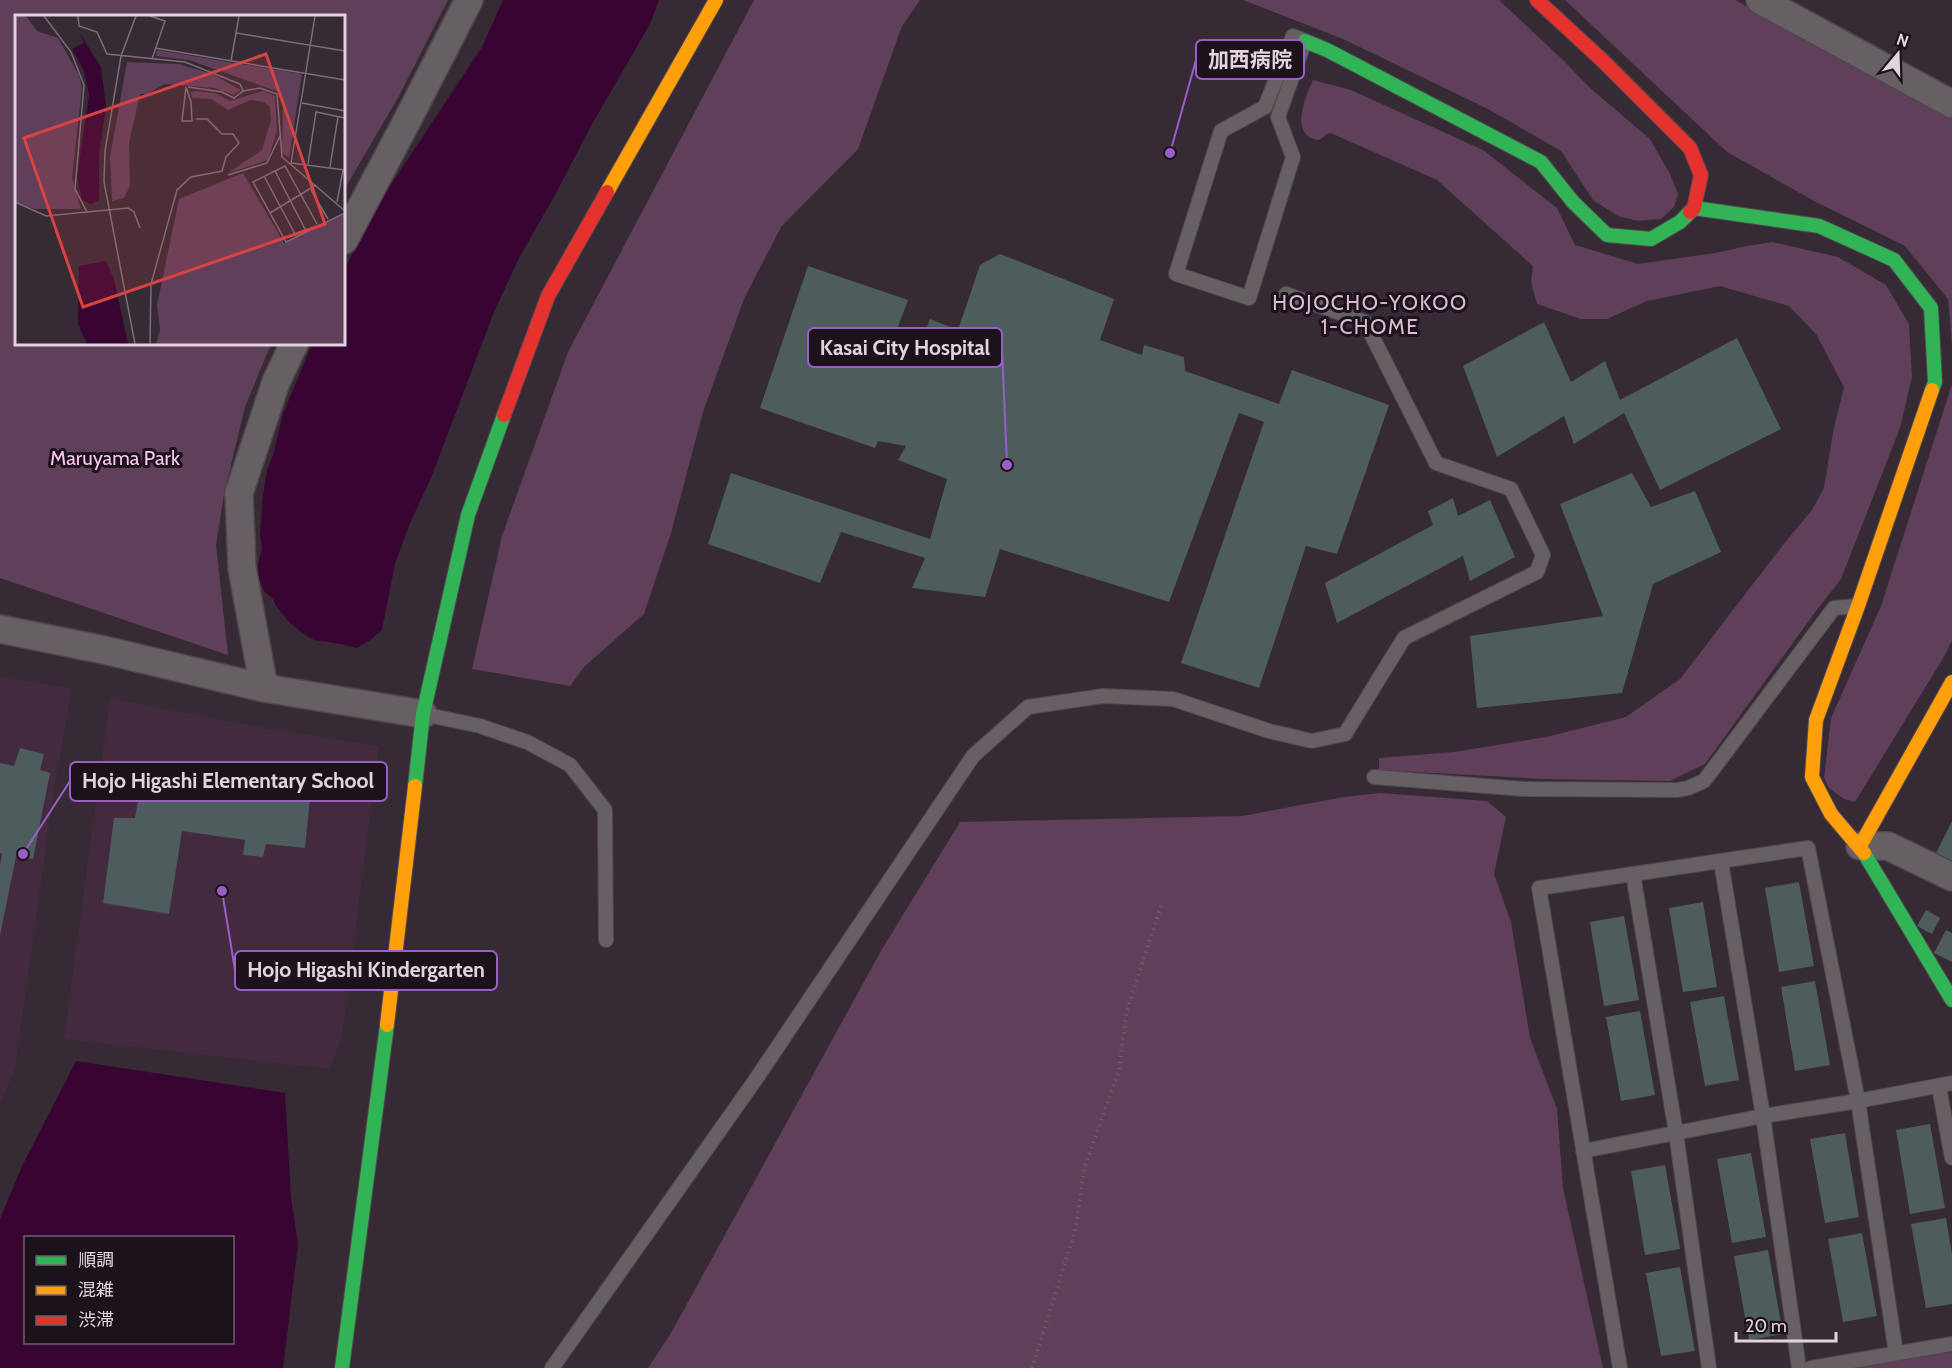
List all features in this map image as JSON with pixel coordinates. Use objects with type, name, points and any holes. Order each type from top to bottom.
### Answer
[{"type":"street","points":[[345,238],[469,0]]},
{"type":"street","points":[[342,1368],[380,1089],[423,714],[468,515],[548,296],[716,0]]},
{"type":"street","points":[[1305,41],[1337,55],[1541,162],[1573,202],[1606,235],[1651,239],[1680,222],[1694,208],[1701,175],[1690,148],[1602,60],[1537,0]]},
{"type":"street","points":[[1760,0],[1952,104]]},
{"type":"street","points":[[1694,208],[1819,226],[1894,260],[1931,308],[1935,382],[1816,720],[1812,777],[1831,814],[1860,846],[1952,1000]]},
{"type":"street","points":[[264,688],[242,568],[239,493],[276,382],[294,345]]},
{"type":"street","points":[[0,629],[104,650],[264,688],[423,714]]},
{"type":"street","points":[[1860,846],[1952,682]]},
{"type":"street","points":[[1860,846],[1888,846],[1952,877]]},
{"type":"lane","points":[[1293,36],[1305,41],[1278,117],[1293,157],[1249,298],[1176,274],[1221,131],[1265,107],[1293,36]]},
{"type":"lane","points":[[552,1368],[756,1079],[973,756],[1028,707],[1103,696],[1173,699],[1269,730],[1312,741],[1345,734],[1404,639],[1537,572],[1543,555],[1511,489],[1436,464],[1365,322],[1286,294]]},
{"type":"lane","points":[[1374,777],[1523,789],[1677,790],[1688,788],[1704,781],[1834,609],[1858,606]]},
{"type":"lane","points":[[423,714],[480,726],[527,741],[570,765],[604,810],[606,940]]},
{"type":"lane","points":[[1620,1368],[1539,888],[1808,848],[1858,1101],[1896,1353]]},
{"type":"lane","points":[[1721,862],[1763,1116],[1799,1368]]},
{"type":"lane","points":[[1633,874],[1676,1133],[1709,1368]]},
{"type":"lane","points":[[1583,1151],[1763,1116],[1945,1085],[1952,1158]]},
{"type":"lane","points":[[1811,1368],[1952,1344]]},
{"type":"path","points":[[1032,1368],[1075,1231],[1085,1165],[1119,1070],[1127,1010],[1161,906]]},
{"type":"shaded area","points":[[503,0],[659,0],[650,24],[519,258],[494,312],[431,478],[410,523],[395,564],[382,630],[357,648],[314,640],[290,623],[273,599],[264,591],[258,577],[258,564],[262,549],[260,535],[263,495],[267,470],[283,414],[312,345],[345,345],[345,269],[367,223],[482,47]]},
{"type":"shaded area","points":[[0,676],[72,689],[54,789],[15,1068],[0,1103]]},
{"type":"shaded area","points":[[110,698],[264,728],[379,746],[342,1036],[330,1069],[64,1039]]},
{"type":"shaded area","points":[[76,1061],[285,1093],[291,1198],[298,1244],[283,1368],[0,1368],[0,1219],[22,1166]]},
{"type":"green space","name":"Maruyama Park","points":[[0,0],[448,0],[399,96],[345,188],[345,15],[15,15],[15,345],[271,345],[245,407],[224,494],[216,545],[228,655],[0,578]]},
{"type":"green space","points":[[754,0],[920,0],[902,26],[858,149],[781,227],[744,299],[703,412],[671,533],[644,614],[585,666],[570,686],[472,669],[502,536],[568,352]]},
{"type":"green space","points":[[1243,0],[1499,0],[1590,88],[1650,139],[1670,174],[1678,194],[1674,207],[1661,219],[1638,221],[1618,216],[1593,200],[1561,151],[1488,109],[1343,39]]},
{"type":"green space","points":[[1565,0],[1735,0],[1952,119],[1952,345],[1948,299],[1905,246],[1816,202],[1727,152]]},
{"type":"green space","points":[[1313,80],[1351,90],[1483,150],[1557,208],[1575,245],[1638,264],[1772,242],[1838,257],[1886,285],[1909,324],[1912,377],[1900,428],[1841,579],[1705,764],[1670,781],[1543,779],[1379,770],[1379,758],[1454,752],[1546,737],[1626,717],[1680,679],[1812,510],[1824,488],[1834,427],[1844,387],[1816,334],[1789,306],[1720,286],[1647,301],[1607,319],[1581,319],[1537,304],[1531,282],[1533,266],[1437,180],[1333,134],[1329,133],[1319,140],[1310,138],[1304,132],[1303,105]]},
{"type":"green space","points":[[1952,384],[1952,641],[1855,802],[1844,799],[1829,788],[1824,778],[1831,718],[1881,606]]},
{"type":"green space","points":[[1380,793],[1487,801],[1506,817],[1494,874],[1511,922],[1530,1038],[1557,1109],[1563,1188],[1603,1368],[648,1368],[671,1333],[882,949],[960,822],[1242,816],[1344,797]]},
{"type":"green space","points":[[1952,1352],[1952,1368],[1842,1368]]},
{"type":"building","points":[[1000,254],[1114,299],[1100,340],[1142,355],[1144,345],[1184,357],[1185,371],[1279,404],[1292,370],[1389,405],[1337,554],[1306,546],[1259,688],[1181,663],[1264,422],[1239,413],[1169,602],[1000,549],[985,597],[912,588],[925,558],[841,532],[820,583],[708,544],[731,473],[930,539],[947,479],[898,460],[906,446],[878,441],[875,448],[760,408],[808,266],[908,300],[890,348],[916,357],[930,319],[958,330],[980,265]]},
{"type":"building","points":[[1544,322],[1571,382],[1605,361],[1620,400],[1737,338],[1781,429],[1660,490],[1624,413],[1574,444],[1564,416],[1497,457],[1463,366]]},
{"type":"building","points":[[1632,473],[1651,507],[1695,491],[1721,552],[1653,584],[1622,693],[1477,708],[1470,636],[1603,616],[1560,504]]},
{"type":"building","points":[[1453,498],[1458,516],[1490,500],[1515,557],[1470,581],[1463,556],[1337,623],[1325,583],[1433,525],[1428,511]]},
{"type":"building","points":[[20,748],[44,754],[40,770],[50,773],[33,859],[16,857],[0,935],[2,854],[0,853],[0,763],[14,766]]},
{"type":"building","points":[[142,778],[310,798],[305,848],[266,844],[263,857],[243,855],[245,840],[182,831],[169,914],[103,903],[114,818],[135,818]]},
{"type":"building","points":[[1952,821],[1952,861],[1936,853]]},
{"type":"building","points":[[1799,882],[1814,966],[1779,972],[1765,888]]},
{"type":"building","points":[[1703,902],[1717,987],[1683,992],[1669,908]]},
{"type":"building","points":[[1926,910],[1940,918],[1932,934],[1917,926]]},
{"type":"building","points":[[1624,916],[1639,1000],[1604,1006],[1590,922]]},
{"type":"building","points":[[1946,930],[1952,933],[1952,962],[1934,953]]},
{"type":"building","points":[[1815,981],[1830,1065],[1795,1071],[1781,987]]},
{"type":"building","points":[[1724,996],[1739,1080],[1705,1086],[1690,1002]]},
{"type":"building","points":[[1640,1011],[1655,1095],[1621,1101],[1606,1017]]},
{"type":"building","points":[[1930,1124],[1945,1208],[1910,1214],[1896,1130]]},
{"type":"building","points":[[1845,1133],[1859,1217],[1825,1223],[1810,1139]]},
{"type":"building","points":[[1751,1153],[1766,1237],[1732,1243],[1717,1159]]},
{"type":"building","points":[[1665,1165],[1680,1249],[1645,1255],[1631,1171]]},
{"type":"building","points":[[1946,1218],[1952,1254],[1952,1304],[1926,1308],[1911,1224]]},
{"type":"building","points":[[1862,1233],[1877,1316],[1843,1322],[1828,1239]]},
{"type":"building","points":[[1768,1250],[1783,1334],[1749,1340],[1734,1256]]},
{"type":"building","points":[[1680,1267],[1695,1351],[1661,1356],[1646,1273]]},
{"type":"traffic: fast","points":[[1305,41],[1327,50],[1541,162],[1573,202],[1607,235],[1651,239],[1680,222],[1690,212]]},
{"type":"traffic: fast","points":[[1694,208],[1819,226],[1894,260],[1931,308],[1935,382],[1932,390]]},
{"type":"traffic: fast","points":[[415,786],[423,714],[468,515],[504,415]]},
{"type":"traffic: fast","points":[[1864,853],[1952,1000]]},
{"type":"traffic: fast","points":[[342,1368],[387,1025]]},
{"type":"traffic: slow","points":[[607,192],[716,0]]},
{"type":"traffic: slow","points":[[1864,853],[1831,814],[1812,777],[1816,720],[1858,606],[1932,390]]},
{"type":"traffic: slow","points":[[1860,846],[1952,682]]},
{"type":"traffic: slow","points":[[387,1025],[415,786]]},
{"type":"traffic: jam","points":[[1537,0],[1602,60],[1690,148],[1701,175],[1694,208],[1690,212]]},
{"type":"traffic: jam","points":[[504,415],[548,296],[607,192]]},
{"type":"place","name":"加西病院","points":[[1170,153]]},
{"type":"place","name":"Kasai City Hospital","points":[[1007,465]]},
{"type":"place","name":"Hojo Higashi Elementary School","points":[[23,854]]},
{"type":"place","name":"Hojo Higashi Kindergarten","points":[[222,891]]},
{"type":"district","name":"HOJOCHO-YOKOO 1-CHOME","points":[[1370,315]]}]
